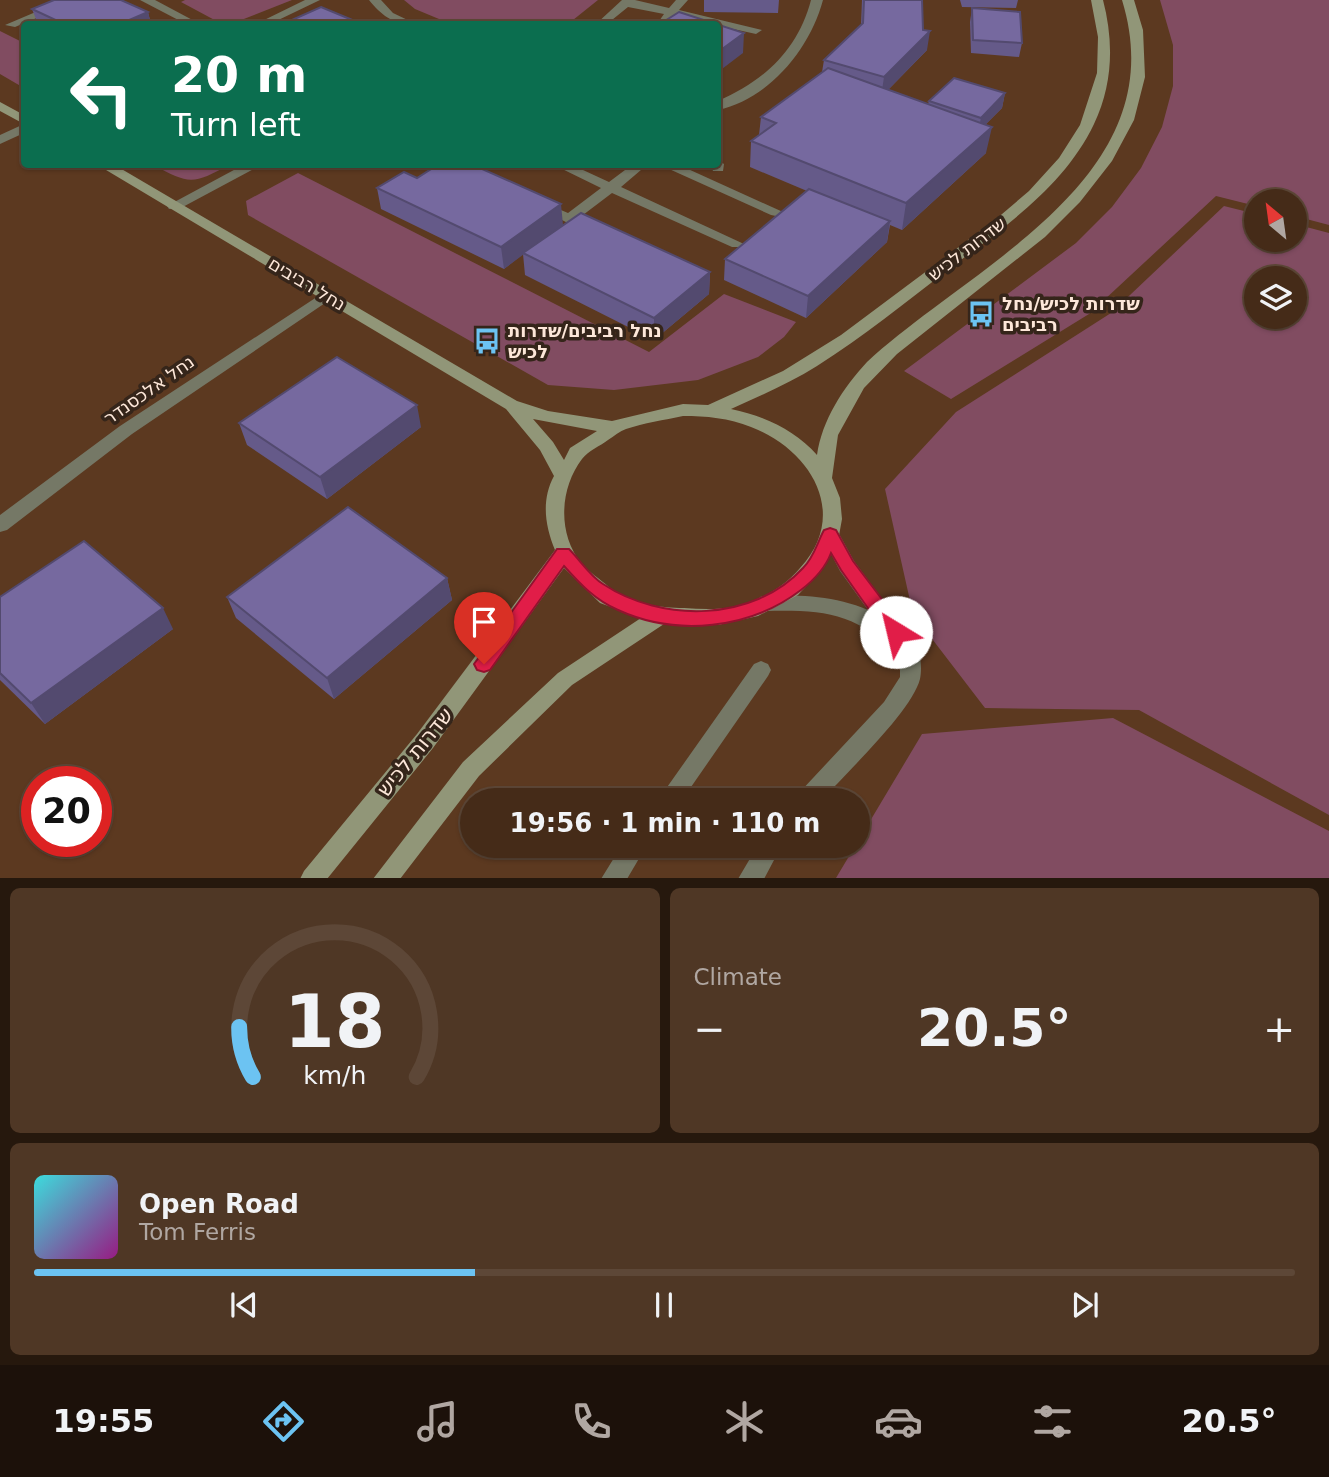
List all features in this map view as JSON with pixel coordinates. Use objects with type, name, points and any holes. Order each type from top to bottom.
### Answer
[{"type":"street","points":[[21,21],[74,0]]},
{"type":"street","points":[[268,21],[314,0]]},
{"type":"street","points":[[375,0],[389,15],[403,21]]},
{"type":"street","points":[[665,21],[682,0]]},
{"type":"street","points":[[721,105],[756,88],[777,70],[807,29],[817,0]]},
{"type":"street","name":"שדרות לכיש","points":[[712,411],[810,363],[847,339],[1008,218],[1045,183],[1077,142],[1091,114],[1101,84],[1107,56],[1105,28],[1097,0]]},
{"type":"street","name":"שדרות לכיש","points":[[824,478],[831,430],[858,383],[882,358],[1042,233],[1080,195],[1112,152],[1127,121],[1136,90],[1140,60],[1138,30],[1128,0]]},
{"type":"street","points":[[149,1],[187,21]]},
{"type":"street","points":[[605,21],[628,2],[713,21]]},
{"type":"street","points":[[11,25],[21,21]]},
{"type":"street","points":[[721,23],[757,30]]},
{"type":"street","points":[[0,106],[21,118]]},
{"type":"street","points":[[0,140],[21,130]]},
{"type":"street","name":"נחל רביבים","points":[[109,168],[511,405],[547,417],[613,427]]},
{"type":"street","points":[[174,206],[249,168]]},
{"type":"street","points":[[564,168],[737,244]]},
{"type":"street","points":[[569,219],[637,168]]},
{"type":"street","points":[[673,168],[776,212]]},
{"type":"street","points":[[531,201],[607,237]]},
{"type":"street","name":"נחל אלכסנדר","points":[[0,525],[126,430],[326,296]]},
{"type":"street","name":"נחל רביבים","points":[[511,405],[547,446],[562,474]]},
{"type":"street","points":[[668,411],[712,411],[740,416],[772,428],[803,450],[824,478],[833,509],[830,535],[820,559],[794,588],[767,603],[718,617],[660,616],[608,597],[582,578],[563,554],[552,514],[556,487],[562,474],[578,452],[613,427],[640,416],[668,411]]},
{"type":"street","points":[[818,788],[891,708],[910,678],[910,653],[847,566],[830,535]]},
{"type":"street","name":"שדרות לכיש","points":[[312,878],[433,730],[563,554]]},
{"type":"street","points":[[767,603],[808,602],[838,608],[878,625],[910,653]]},
{"type":"street","points":[[385,878],[471,769],[565,679],[660,616]]},
{"type":"street","points":[[677,788],[761,670]]},
{"type":"street","points":[[613,878],[627,858]]},
{"type":"street","points":[[750,878],[763,858]]},
{"type":"shaded area","points":[[292,0],[239,21],[216,21],[181,2]]},
{"type":"shaded area","points":[[404,0],[598,0],[572,21],[444,21],[415,9]]},
{"type":"shaded area","points":[[1160,0],[1329,0],[1329,225],[1307,219],[1307,189],[1244,189],[1244,203],[1216,196],[1089,314],[951,399],[904,371],[1076,243],[1112,207],[1141,168],[1162,127],[1173,86],[1173,45]]},
{"type":"shaded area","points":[[0,31],[21,42],[21,86],[0,74]]},
{"type":"shaded area","points":[[160,168],[223,168],[199,179],[176,176]]},
{"type":"shaded area","points":[[298,173],[649,352],[724,294],[796,322],[784,337],[758,357],[698,380],[614,390],[548,385],[248,215],[246,201]]},
{"type":"shaded area","points":[[1224,206],[1244,211],[1244,252],[1307,252],[1307,227],[1329,233],[1329,815],[1139,710],[985,708],[913,614],[885,489],[956,412],[1111,313]]},
{"type":"shaded area","points":[[1113,718],[1329,831],[1329,878],[836,878],[848,858],[870,858],[870,821],[922,734]]},
{"type":"building","points":[[54,0],[121,0],[148,12],[127,21],[58,21],[32,9]]},
{"type":"building","points":[[864,0],[922,0],[923,30],[930,31],[884,77],[824,60],[863,23]]},
{"type":"building","points":[[321,7],[355,21],[290,21]]},
{"type":"building","points":[[972,8],[1020,12],[1022,43],[973,40]]},
{"type":"building","points":[[679,12],[707,21],[665,21]]},
{"type":"building","points":[[721,26],[744,33],[721,50]]},
{"type":"building","points":[[828,68],[992,127],[906,203],[751,141],[776,123],[761,117]]},
{"type":"building","points":[[954,78],[1005,93],[981,118],[929,101]]},
{"type":"building","points":[[433,168],[480,168],[561,204],[501,247],[377,188],[404,172],[417,178]]},
{"type":"building","points":[[809,189],[890,221],[808,296],[725,259]]},
{"type":"building","points":[[581,213],[710,272],[654,318],[523,253]]},
{"type":"building","points":[[337,357],[417,405],[320,477],[239,423]]},
{"type":"building","points":[[348,507],[447,578],[327,678],[227,597]]},
{"type":"building","points":[[84,541],[163,608],[31,703],[0,673],[0,597]]},
{"type":"place","name":"שדרות לכיש/נחל רביבים","points":[[981,314]]},
{"type":"place","name":"נחל רביבים/שדרות לכיש","points":[[487,341]]},
{"type":"route","points":[[484,664],[563,554],[582,578],[624,605],[660,616],[699,619],[737,614],[776,599],[794,588],[820,559],[830,535],[847,566],[896,632]]}]
